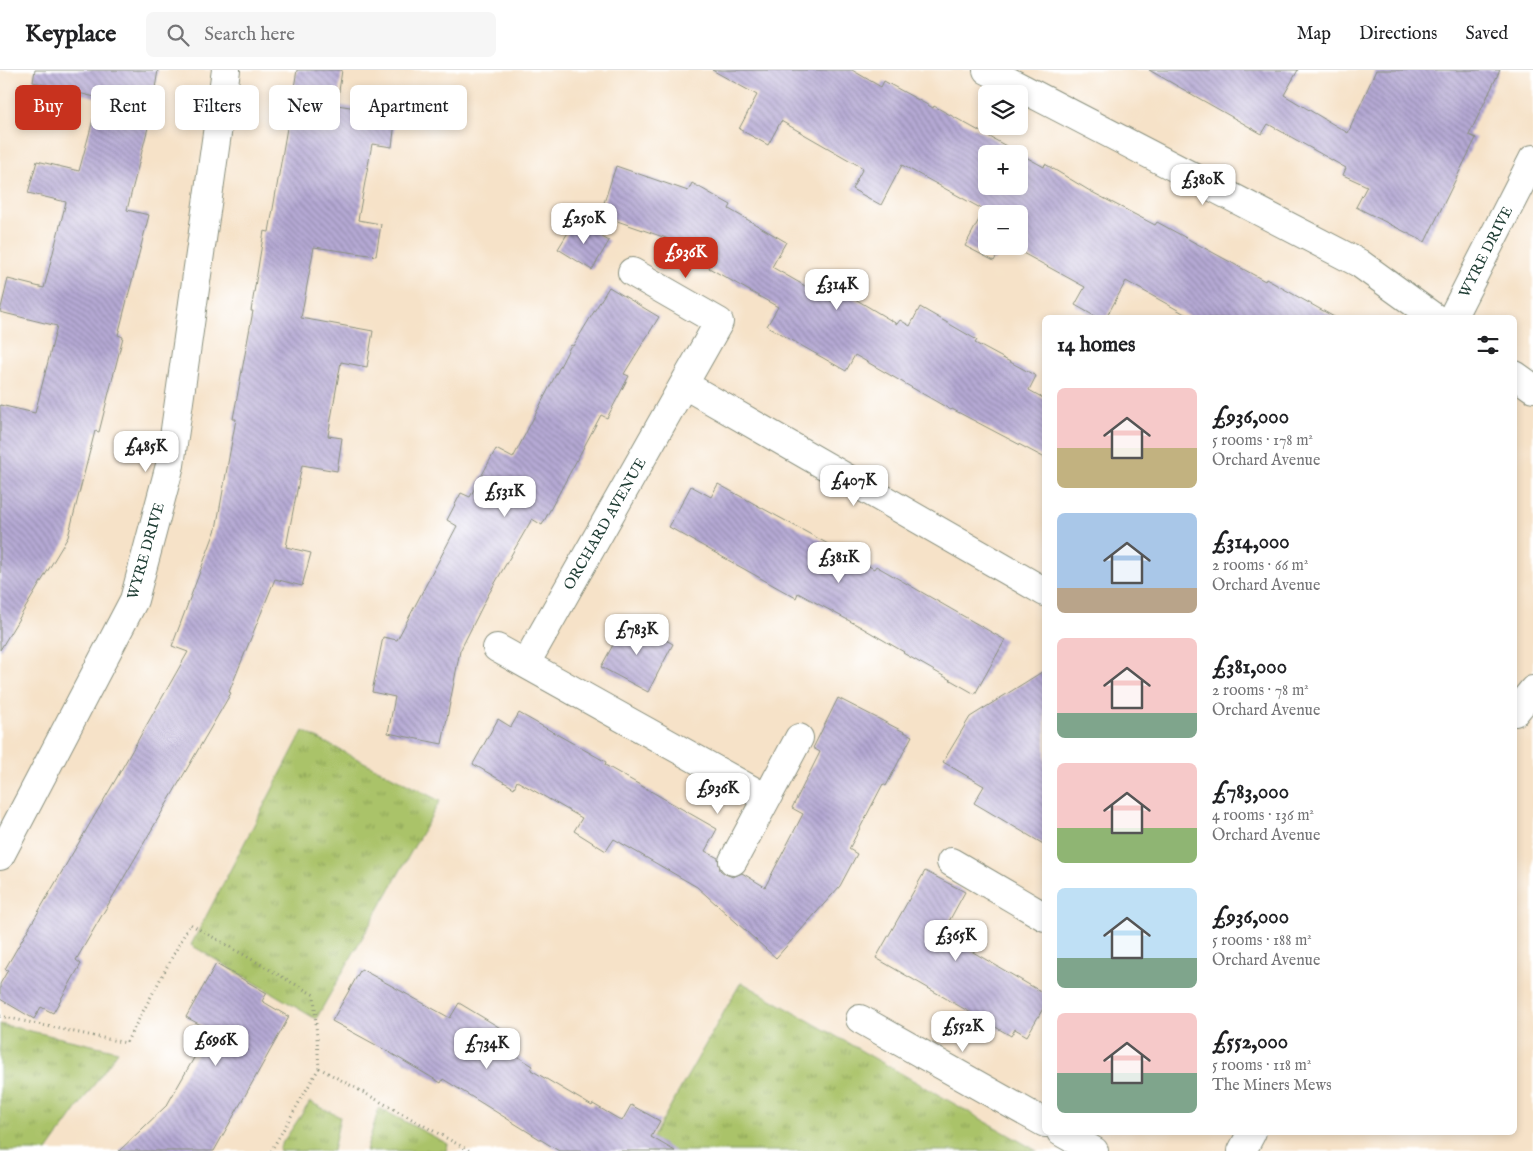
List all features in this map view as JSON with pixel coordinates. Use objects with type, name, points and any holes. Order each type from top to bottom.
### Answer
[{"type":"street","name":"WYRE DRIVE","points":[[0,856],[134,600],[170,465],[226,70]]},
{"type":"street","points":[[987,70],[1359,263],[1431,315]]},
{"type":"street","name":"WYRE DRIVE","points":[[1454,315],[1533,160]]},
{"type":"street","name":"ORCHARD AVENUE","points":[[526,663],[719,322],[632,272]]},
{"type":"street","points":[[1517,376],[1533,388]]},
{"type":"street","points":[[685,385],[1042,590]]},
{"type":"street","points":[[497,648],[766,798]]},
{"type":"street","points":[[1517,710],[1533,690]]},
{"type":"street","points":[[733,861],[799,738]]},
{"type":"street","points":[[951,862],[1042,915]]},
{"type":"street","points":[[860,1019],[1042,1122]]},
{"type":"street","points":[[1066,1135],[1094,1151]]},
{"type":"street","points":[[1242,1151],[1250,1135]]},
{"type":"path","points":[[0,1016],[126,1043],[190,924],[314,995],[319,1068],[271,1151]]},
{"type":"path","points":[[319,1068],[470,1151]]},
{"type":"green space","points":[[303,731],[440,801],[316,1019],[191,945]]},
{"type":"green space","points":[[741,982],[1037,1151],[645,1151]]},
{"type":"green space","points":[[0,1024],[118,1051],[47,1151],[0,1151]]},
{"type":"green space","points":[[310,1102],[340,1117],[333,1151],[280,1151],[279,1148]]},
{"type":"green space","points":[[379,1108],[448,1144],[446,1151],[366,1151]]},
{"type":"building","points":[[35,70],[158,70],[156,85],[91,85],[91,96],[81,94],[81,85],[45,85],[33,82]]},
{"type":"building","points":[[297,70],[342,70],[340,85],[294,85]]},
{"type":"building","points":[[712,70],[852,70],[881,87],[884,81],[978,130],[978,135],[986,135],[1004,145],[978,145],[978,195],[1028,195],[1028,158],[1044,167],[1045,164],[1090,191],[1155,225],[1157,222],[1331,315],[1187,315],[1126,281],[1108,315],[1093,315],[1075,305],[1085,287],[1026,255],[1028,255],[1028,205],[978,205],[978,207],[902,165],[881,205],[852,189],[863,168],[781,121],[768,145],[739,129],[757,95]]},
{"type":"building","points":[[1149,70],[1298,70],[1284,95],[1348,133],[1376,70],[1500,70],[1469,135],[1476,138],[1425,242],[1356,207],[1367,186],[1343,175],[1346,168],[1268,124],[1262,134]]},
{"type":"building","points":[[340,105],[350,107],[350,130],[394,130],[392,147],[372,144],[358,220],[381,224],[376,256],[314,247],[301,318],[373,331],[367,367],[341,362],[328,436],[342,438],[337,471],[302,465],[286,547],[311,553],[302,586],[275,579],[229,692],[231,693],[76,960],[81,964],[53,1013],[41,1007],[34,1019],[0,999],[0,984],[8,970],[5,969],[188,652],[172,646],[216,529],[236,419],[233,419],[253,311],[251,311],[264,231],[269,232],[287,130],[340,130]]},
{"type":"building","points":[[91,127],[91,130],[147,130],[127,210],[149,215],[118,335],[123,337],[99,432],[95,431],[68,537],[0,650],[0,405],[35,413],[57,326],[0,312],[8,279],[44,288],[66,202],[28,193],[37,161],[79,171]]},
{"type":"building","points":[[616,166],[688,191],[692,183],[731,205],[729,209],[786,242],[772,267],[833,302],[840,290],[897,324],[900,320],[910,326],[920,307],[977,340],[975,343],[1036,376],[1029,390],[1042,397],[1042,456],[951,410],[855,355],[846,371],[767,326],[778,307],[709,268],[711,263],[666,238],[600,215]]},
{"type":"building","points":[[575,221],[609,241],[592,270],[558,249]]},
{"type":"building","points":[[978,221],[978,253],[965,246]]},
{"type":"building","points":[[982,255],[997,255],[994,261]]},
{"type":"building","points":[[609,287],[659,317],[624,374],[629,376],[607,418],[601,415],[542,525],[532,519],[487,597],[460,651],[442,744],[388,733],[395,697],[372,692],[383,637],[397,640],[457,526],[447,520],[461,493],[470,497],[496,449],[513,458],[571,345],[573,346]]},
{"type":"building","points":[[718,484],[874,569],[876,566],[1005,640],[975,694],[859,626],[798,593],[796,598],[669,527],[691,486],[711,497]]},
{"type":"building","points":[[627,619],[673,644],[648,692],[601,667]]},
{"type":"building","points":[[1042,672],[1042,843],[974,803],[984,786],[943,762],[970,717]]},
{"type":"building","points":[[838,698],[912,736],[886,786],[883,784],[849,849],[857,854],[840,886],[776,958],[697,887],[614,839],[606,851],[574,831],[582,818],[517,781],[514,788],[473,764],[498,719],[511,727],[519,713],[606,762],[605,765],[717,829],[705,851],[718,858],[720,870],[733,877],[742,873],[765,887],[803,814],[792,808],[820,752],[813,748]]},
{"type":"building","points":[[925,871],[965,892],[942,934],[1042,992],[1042,1010],[1027,1036],[1015,1029],[1011,1036],[876,958]]},
{"type":"building","points":[[216,964],[267,993],[262,1001],[289,1017],[214,1151],[119,1151],[167,1105],[210,1030],[186,1017]]},
{"type":"building","points":[[361,969],[450,1018],[459,1003],[512,1035],[504,1048],[533,1066],[531,1070],[592,1106],[593,1104],[622,1121],[631,1105],[660,1121],[651,1137],[675,1151],[559,1151],[443,1079],[441,1083],[332,1021]]}]
